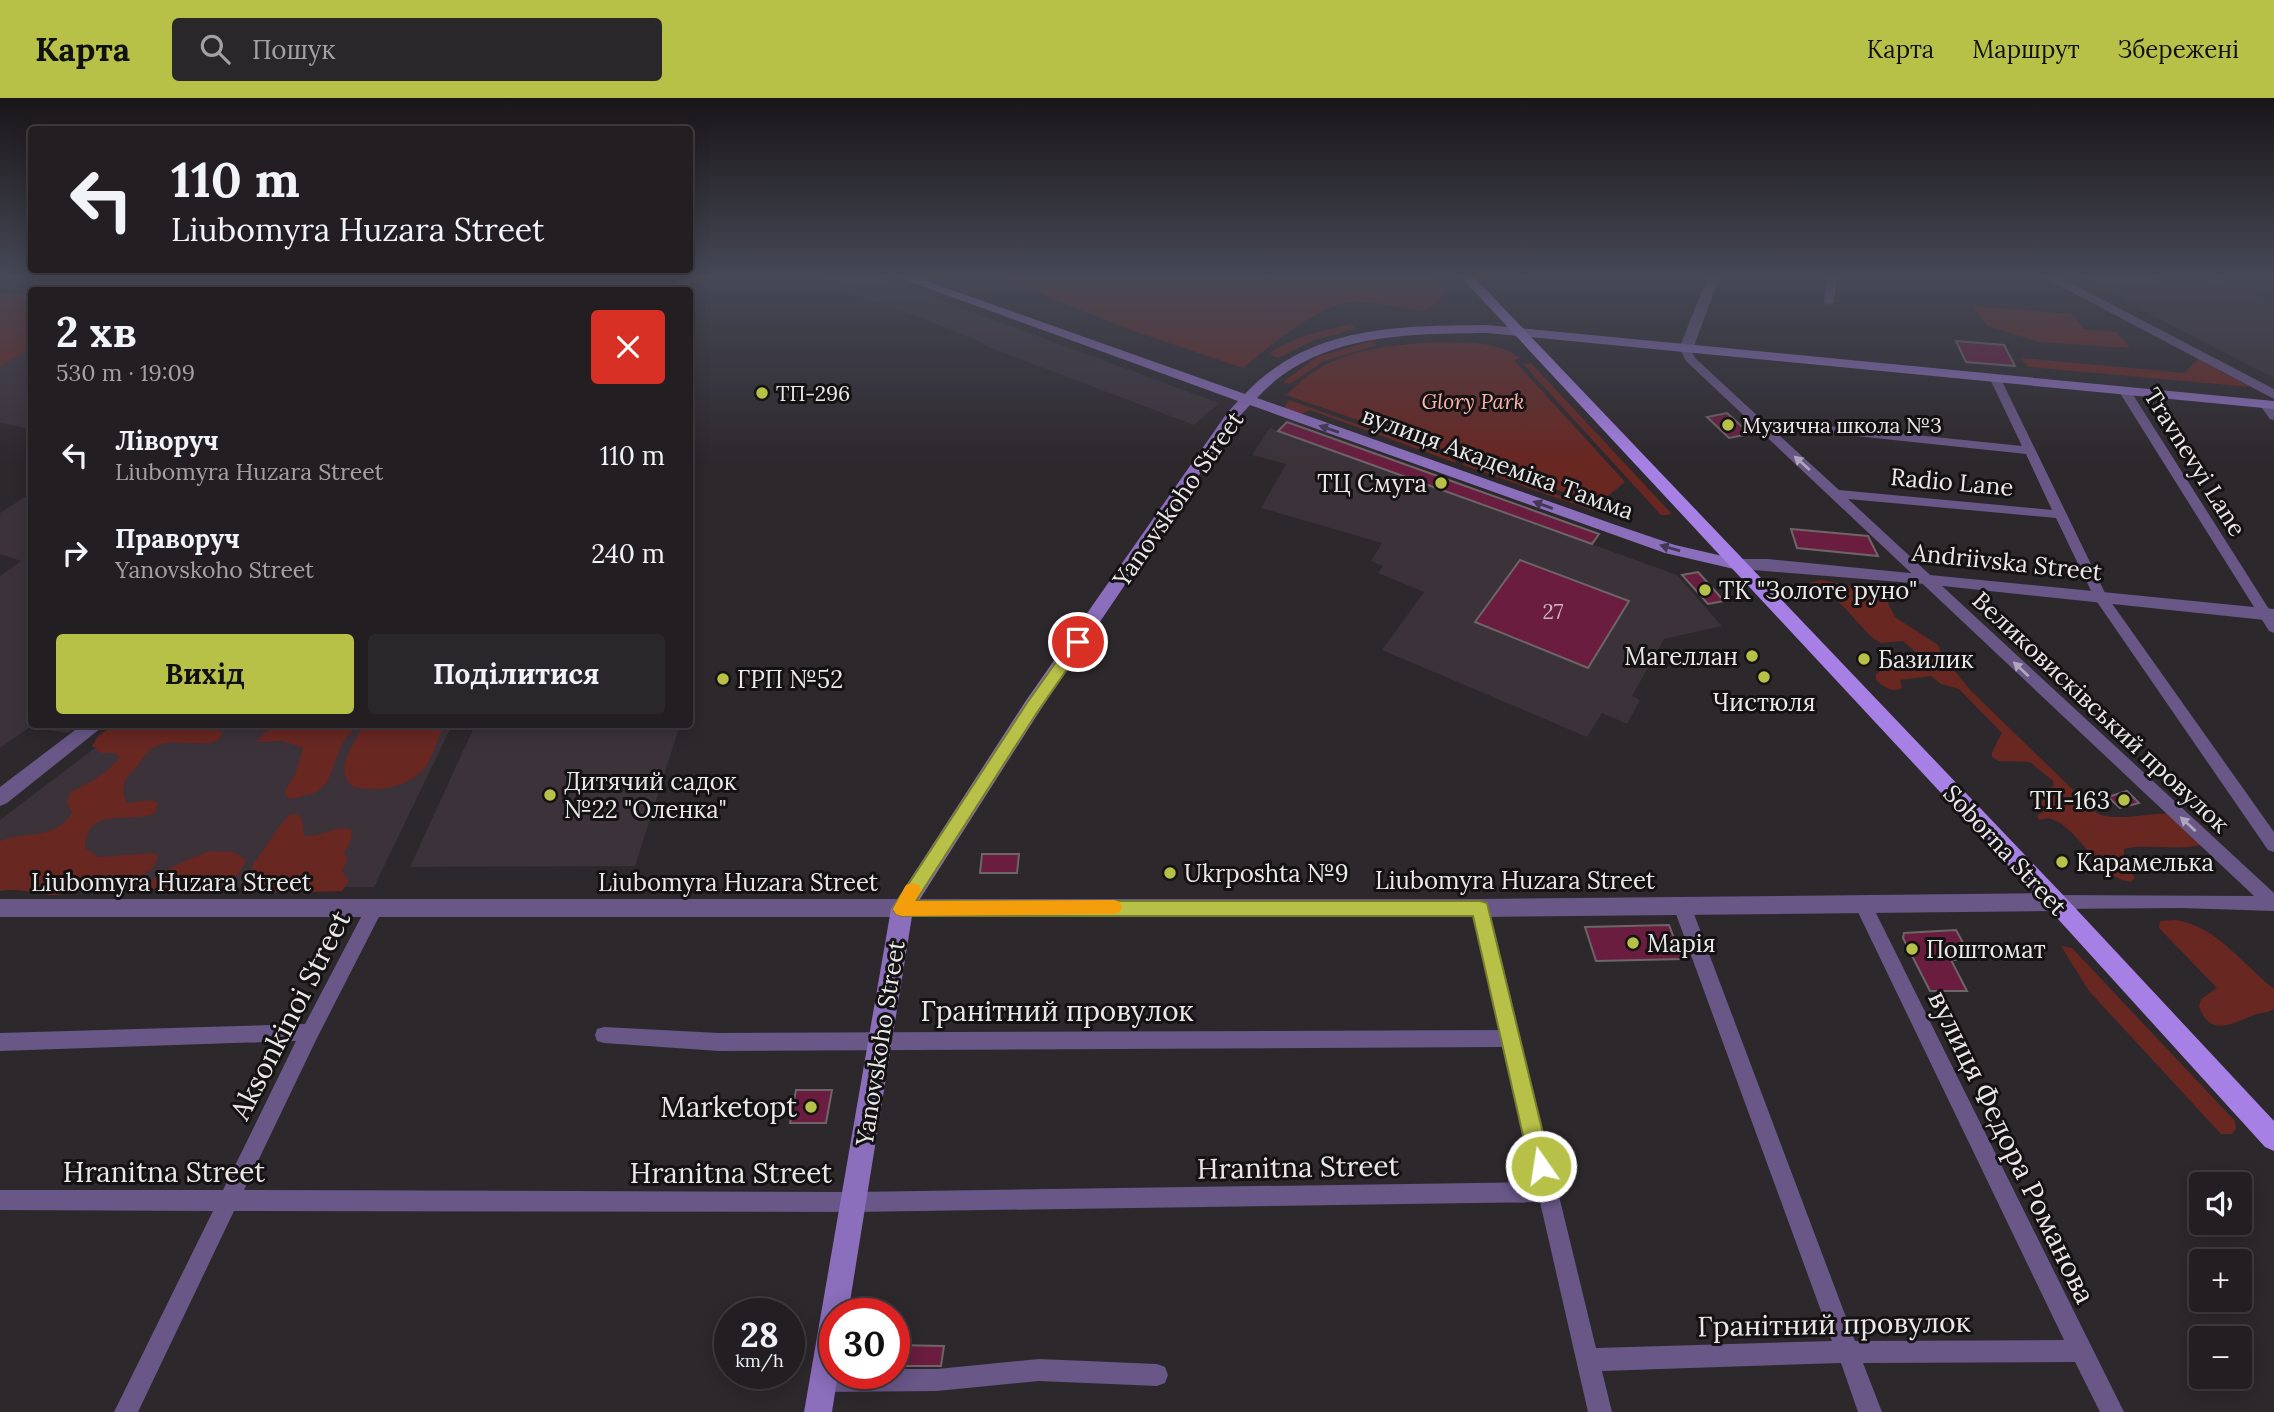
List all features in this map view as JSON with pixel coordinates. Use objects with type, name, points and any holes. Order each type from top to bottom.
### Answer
[{"type":"main road","name":"вулиця Академіка Тамма","points":[[1079,339],[1607,528],[1671,549],[1734,564]]},
{"type":"main road","name":"Yanovskoho Street","points":[[837,1298],[902,909],[1032,707],[1232,416],[1283,366],[1319,349],[1351,339]]},
{"type":"main road","name":"Soborna Street","points":[[1527,339],[1734,564],[2056,902],[2274,1139]]},
{"type":"main road","name":"Yanovskoho Street","points":[[1591,339],[2124,390],[2271,401]]},
{"type":"main road","name":"Yanovskoho Street","points":[[818,1412],[822,1389]]},
{"type":"street","points":[[1686,349],[1690,339]]},
{"type":"street","points":[[2161,339],[2271,401],[2274,416]]},
{"type":"street","name":"Великовисківський провулок","points":[[1686,349],[1690,359],[2274,904]]},
{"type":"street","points":[[1995,377],[2100,596],[2274,845]]},
{"type":"street","name":"Travnevyi Lane","points":[[2124,390],[2268,614],[2274,628]]},
{"type":"street","points":[[1758,422],[2031,451]]},
{"type":"street","name":"Radio Lane","points":[[1836,494],[2063,515]]},
{"type":"street","name":"Andriivska Street","points":[[1734,564],[1768,564],[2268,614]]},
{"type":"street","points":[[0,798],[92,728]]},
{"type":"street","name":"Liubomyra Huzara Street","points":[[0,908],[1480,908],[2168,901],[2274,904]]},
{"type":"street","points":[[1682,906],[1870,1412]]},
{"type":"street","name":"вулиця Федора Романова","points":[[1864,906],[2112,1412]]},
{"type":"street","name":"Aksonkinoi Street","points":[[126,1412],[310,1032],[376,907]]},
{"type":"street","points":[[1480,908],[1600,1412]]},
{"type":"street","points":[[0,1042],[310,1032]]},
{"type":"street","name":"Гранітний провулок","points":[[604,1035],[719,1042],[1511,1038]]},
{"type":"street","name":"Hranitna Street","points":[[0,1200],[853,1202],[1546,1192]]},
{"type":"street","name":"Гранітний провулок","points":[[1587,1360],[1848,1352],[2082,1351]]},
{"type":"street","points":[[910,1380],[1039,1370],[1157,1375]]},
{"type":"shaded area","points":[[975,339],[1046,339],[1219,403],[1194,425],[988,347]]},
{"type":"shaded area","points":[[2199,339],[2274,339],[2274,378]]},
{"type":"shaded area","points":[[28,350],[28,428],[0,423],[0,367]]},
{"type":"shaded area","points":[[1270,428],[1677,575],[1722,626],[1664,639],[1632,696],[1640,700],[1627,724],[1602,713],[1587,737],[1382,650],[1424,592],[1378,573],[1383,566],[1371,561],[1382,543],[1261,508],[1286,464],[1252,455]]},
{"type":"shaded area","points":[[28,495],[29,728],[0,748],[0,576],[21,561],[0,554],[0,513]]},
{"type":"shaded area","points":[[36,728],[75,728],[68,733]]},
{"type":"shaded area","points":[[121,728],[451,728],[374,887],[0,888],[0,820]]},
{"type":"shaded area","name":"Дитячий садок №22 \"Оленка\"","points":[[474,728],[679,728],[635,866],[410,867]]},
{"type":"green space","points":[[0,339],[28,339],[28,350],[0,367]]},
{"type":"green space","points":[[1158,339],[1280,339],[1243,368]]},
{"type":"green space","points":[[1296,339],[1317,339],[1278,358],[1269,354]]},
{"type":"green space","points":[[2030,339],[2123,339],[2130,348]]},
{"type":"green space","points":[[1372,341],[1377,345],[1324,361],[1290,384],[1283,382],[1317,357]]},
{"type":"green space","name":"Glory Park","points":[[1434,342],[1491,345],[1520,358],[1514,360],[1625,482],[1598,504],[1286,395],[1325,365],[1350,355],[1378,348]]},
{"type":"green space","points":[[2020,358],[2185,373],[2198,359],[2250,387],[2029,367]]},
{"type":"green space","points":[[1531,363],[1671,513],[1669,515],[1661,515],[1523,364]]},
{"type":"green space","points":[[1289,400],[1455,459],[1456,463],[1310,410],[1301,414],[1284,408]]},
{"type":"green space","points":[[1464,461],[1595,508],[1594,511],[1463,465]]},
{"type":"green space","points":[[1821,580],[1843,584],[1887,601],[1895,617],[1938,645],[1942,655],[1971,691],[2098,814],[2129,817],[2176,814],[2190,817],[2201,825],[2210,839],[2195,846],[2124,849],[2124,858],[2135,878],[2131,882],[2107,871],[2060,823],[2048,818],[2039,820],[2037,816],[2043,812],[2029,796],[2054,786],[2053,781],[2030,762],[1999,761],[1992,757],[2002,733],[1959,689],[1941,684],[1931,676],[1900,680],[1902,688],[1894,690],[1876,680],[1876,674],[1880,671],[1919,664],[1921,657],[1903,641],[1881,643],[1874,639],[1838,601],[1811,582]]},
{"type":"green space","points":[[109,728],[216,728],[222,733],[219,740],[211,742],[168,743],[150,750],[125,781],[123,789],[127,803],[151,800],[158,803],[155,813],[101,821],[93,826],[88,834],[85,848],[99,857],[153,853],[158,856],[152,869],[131,879],[71,893],[49,895],[20,890],[0,891],[0,841],[58,827],[72,812],[67,804],[69,793],[103,774],[120,757],[114,753],[101,753],[92,746],[98,736]]},
{"type":"green space","points":[[274,728],[355,728],[343,741],[327,783],[315,793],[292,799],[286,796],[285,790],[295,775],[303,748],[282,741],[256,742],[265,732]]},
{"type":"green space","points":[[361,728],[443,728],[427,765],[412,779],[392,787],[371,789],[352,786],[345,772],[351,748]]},
{"type":"green space","points":[[297,814],[302,819],[304,836],[339,829],[352,830],[350,843],[344,853],[348,859],[342,871],[349,881],[342,891],[270,893],[250,886],[248,876],[254,863],[281,824],[289,815]]},
{"type":"green space","points":[[210,851],[234,852],[246,860],[233,879],[213,888],[166,892],[148,887],[151,881],[166,871]]},
{"type":"green space","points":[[2176,920],[2205,930],[2229,948],[2274,989],[2274,1009],[2232,1024],[2210,1023],[2199,1006],[2201,999],[2217,988],[2159,928],[2160,921]]},
{"type":"green space","points":[[2061,946],[2072,948],[2235,1121],[2236,1129],[2232,1134],[2221,1134],[2089,991]]},
{"type":"building","points":[[1956,341],[2004,345],[2015,366],[1966,362]]},
{"type":"building","name":"Музична школа №3","points":[[1727,413],[1750,434],[1729,438],[1707,417]]},
{"type":"building","name":"ТЦ Смуга","points":[[1287,422],[1599,534],[1592,544],[1278,431]]},
{"type":"building","points":[[1791,529],[1868,536],[1878,556],[1797,548]]},
{"type":"building","points":[[1520,560],[1629,601],[1588,668],[1475,622]]},
{"type":"building","name":"ТК \"Золоте руно\"","points":[[1698,572],[1724,601],[1708,604],[1682,575]]},
{"type":"building","name":"ТП-163","points":[[2127,791],[2139,803],[2120,808],[2108,797]]},
{"type":"building","points":[[982,854],[1019,854],[1017,873],[980,873]]},
{"type":"building","name":"Марія","points":[[1669,925],[1682,959],[1596,961],[1585,927]]},
{"type":"building","points":[[1956,930],[1972,959],[1951,960],[1967,991],[1930,991],[1903,938],[1904,933]]},
{"type":"building","name":"Marketopt","points":[[796,1090],[832,1090],[826,1123],[790,1123]]},
{"type":"building","points":[[910,1345],[944,1346],[941,1366],[910,1366]]},
{"type":"slow traffic","points":[[913,890],[902,909],[1114,907]]},
{"type":"place","name":"ТП-296","points":[[762,393]]},
{"type":"place","name":"Музична школа №3","points":[[1728,425]]},
{"type":"place","name":"ТЦ Смуга","points":[[1441,483]]},
{"type":"place","name":"ТК \"Золоте руно\"","points":[[1705,590]]},
{"type":"place","name":"Магеллан","points":[[1752,656]]},
{"type":"place","name":"Базилик","points":[[1864,659]]},
{"type":"place","name":"Чистюля","points":[[1764,677]]},
{"type":"place","name":"ГРП №52","points":[[723,679]]},
{"type":"place","name":"Дитячий садок №22 \"Оленка\"","points":[[550,795]]},
{"type":"place","name":"ТП-163","points":[[2124,800]]},
{"type":"place","name":"Карамелька","points":[[2062,862]]},
{"type":"place","name":"Ukrposhta №9","points":[[1170,873]]},
{"type":"place","name":"Марія","points":[[1633,943]]},
{"type":"place","name":"Поштомат","points":[[1912,949]]},
{"type":"place","name":"Marketopt","points":[[811,1107]]},
{"type":"route","points":[[1078,642],[1032,707],[902,909],[1260,906],[1480,908],[1541,1166]]}]
